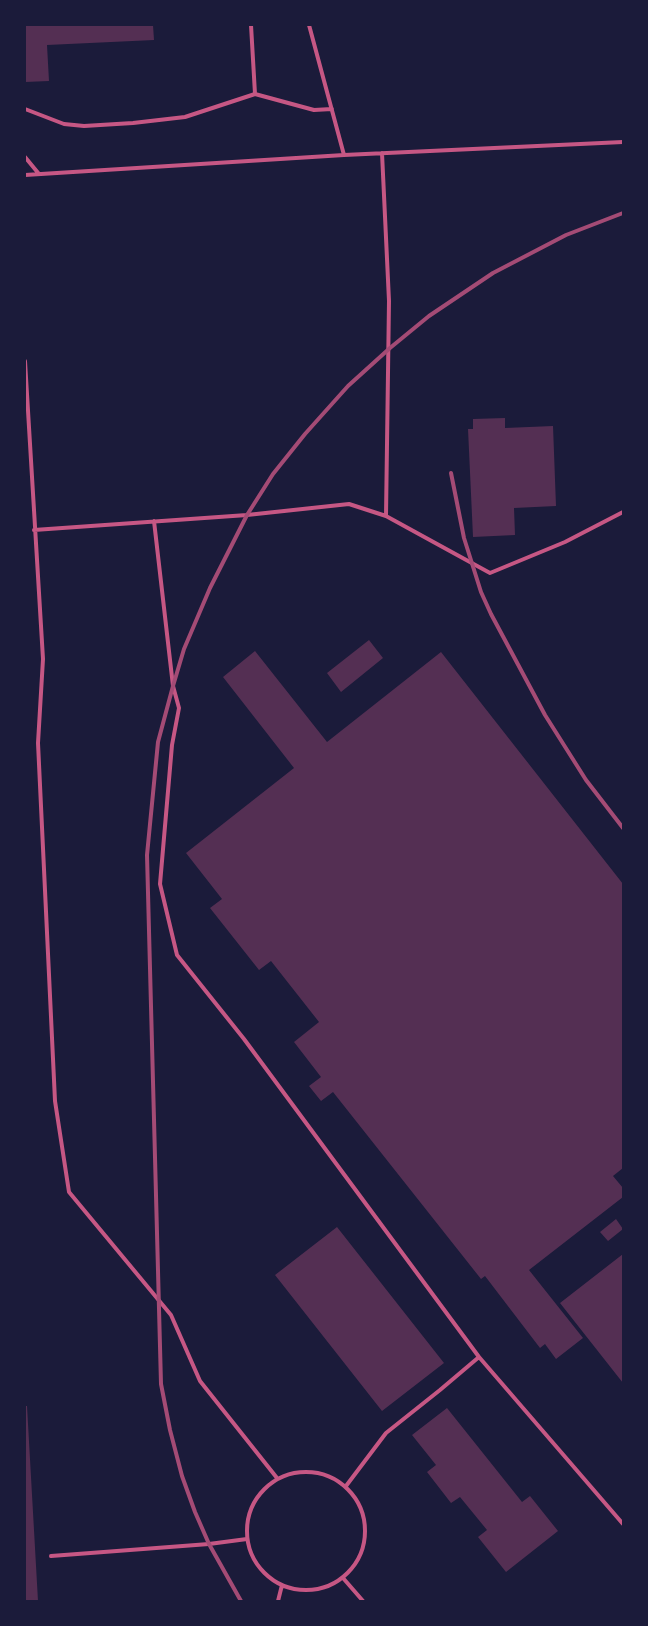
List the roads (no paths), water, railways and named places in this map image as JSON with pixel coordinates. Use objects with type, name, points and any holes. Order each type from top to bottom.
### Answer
[{"type":"lane","points":[[250,25],[255,94]]},
{"type":"lane","points":[[309,25],[344,155]]},
{"type":"lane","points":[[25,109],[64,124],[77,126],[134,123],[185,117],[255,94],[314,110],[332,109]]},
{"type":"lane","points":[[25,175],[344,155],[623,142]]},
{"type":"lane","points":[[382,153],[389,301],[386,516]]},
{"type":"lane","points":[[25,157],[39,174]]},
{"type":"lane","points":[[25,362],[43,659],[38,743],[55,1101],[69,1192],[171,1314],[200,1381],[277,1478]]},
{"type":"lane","points":[[34,530],[247,515],[349,504],[386,516],[490,573],[565,542],[623,512]]},
{"type":"lane","points":[[154,521],[173,686],[179,708],[172,745],[160,884],[177,955],[244,1038],[479,1356],[623,1524]]},
{"type":"lane","points":[[346,1486],[386,1433],[479,1356]]},
{"type":"lane","points":[[313,1471],[330,1476],[346,1486],[359,1502],[366,1522],[365,1543],[358,1562],[343,1578],[324,1588],[303,1591],[282,1585],[265,1574],[253,1558],[247,1539],[247,1521],[253,1504],[263,1490],[277,1478],[294,1472],[313,1471]]},
{"type":"lane","points":[[51,1556],[209,1544],[247,1539]]},
{"type":"lane","points":[[343,1578],[363,1601]]},
{"type":"lane","points":[[278,1601],[282,1585]]},
{"type":"railway","points":[[241,1601],[209,1544],[195,1512],[182,1476],[161,1384],[147,855],[158,742],[173,686],[184,649],[210,588],[247,515],[273,474],[305,434],[348,386],[429,316],[493,273],[566,235],[623,213]]},
{"type":"railway","points":[[451,473],[464,538],[481,592],[491,614],[545,715],[586,780],[623,828]]}]
